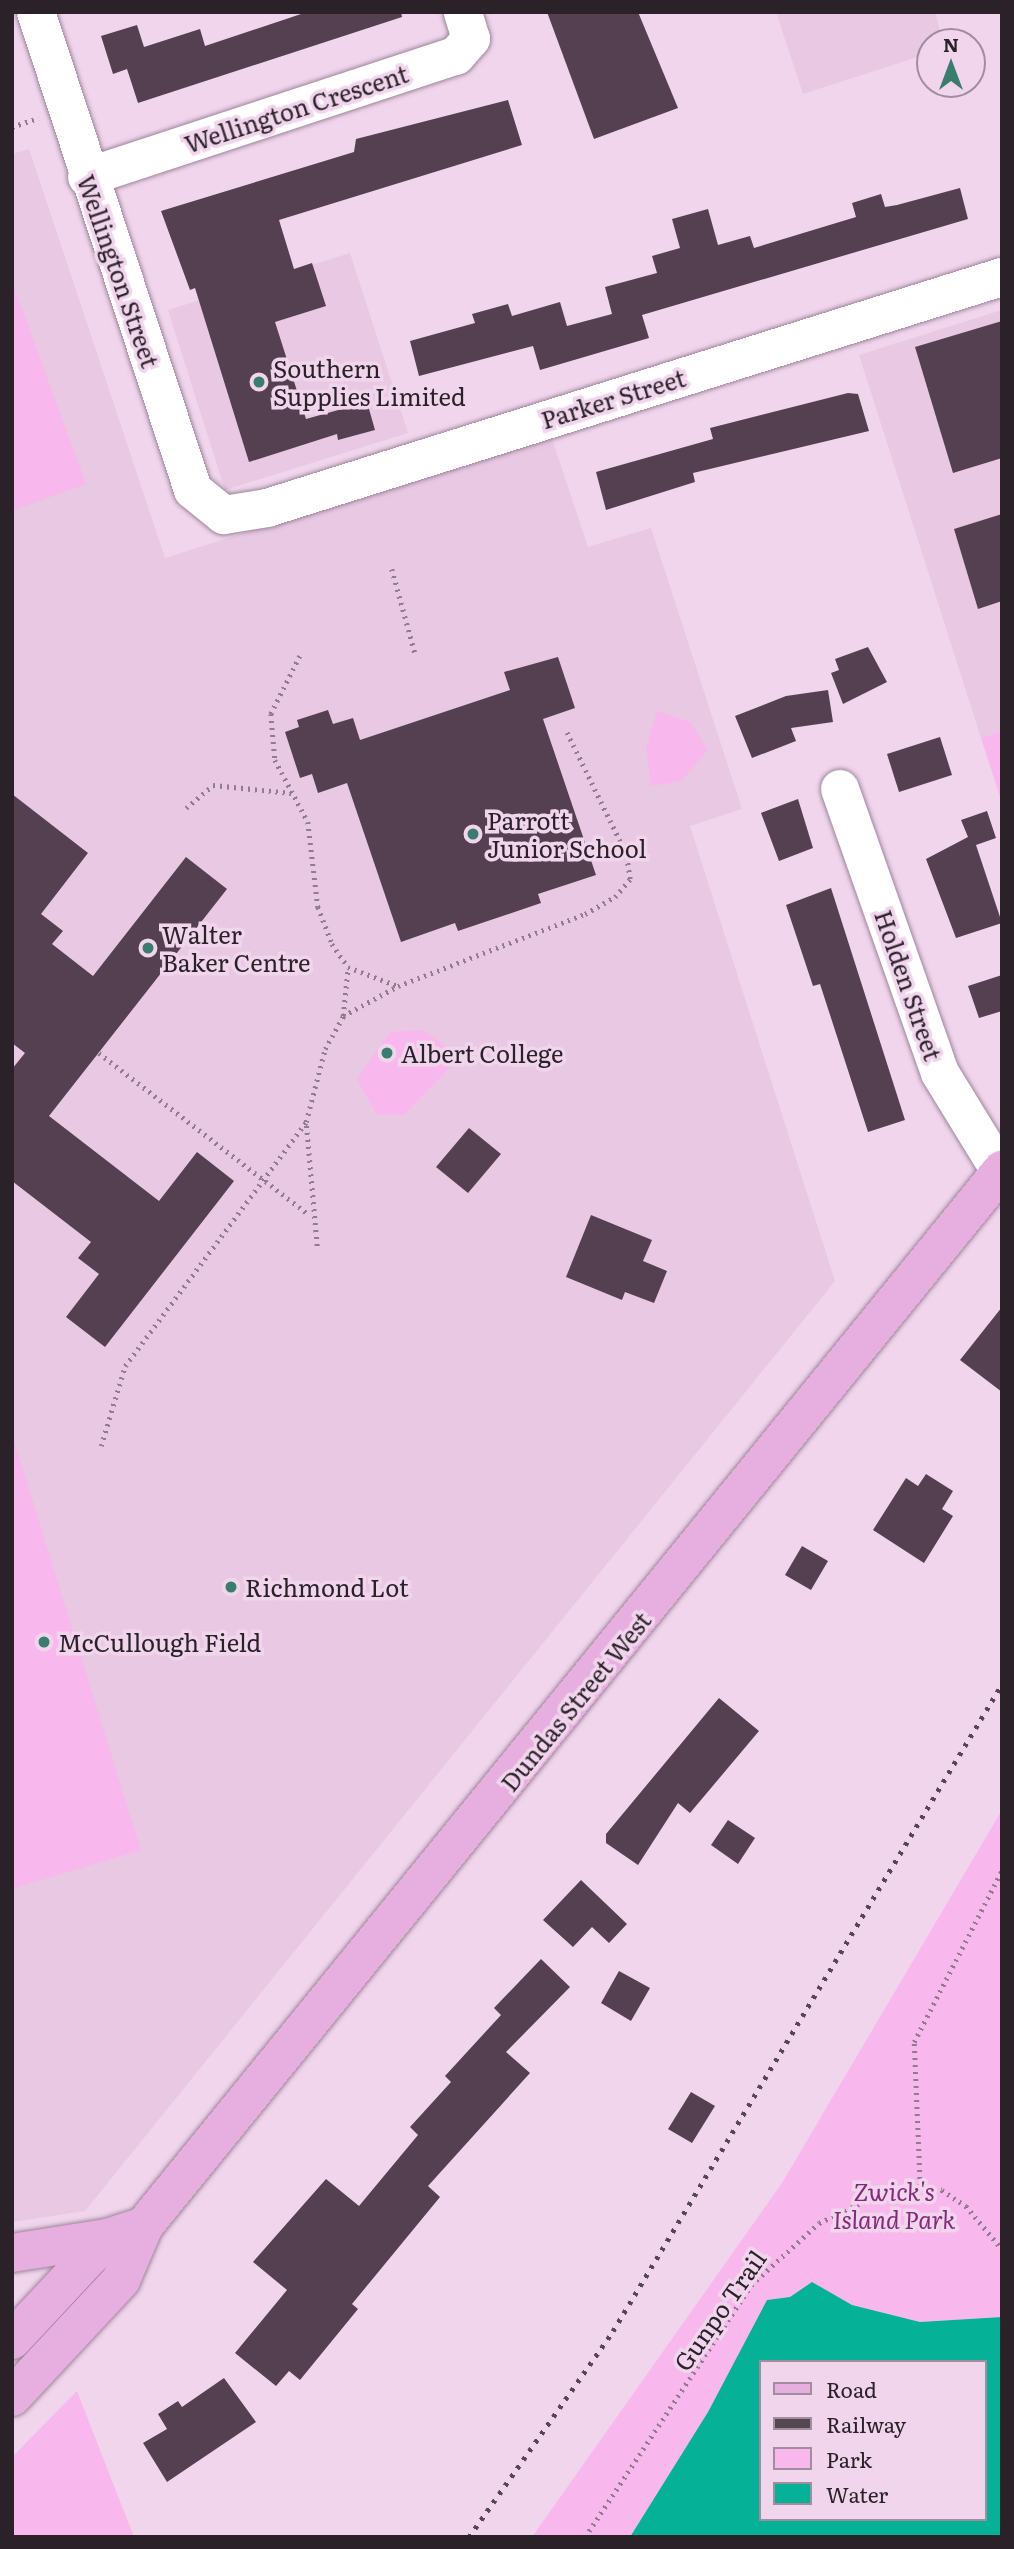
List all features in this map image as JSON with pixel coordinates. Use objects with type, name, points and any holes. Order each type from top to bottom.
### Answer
[{"type":"main road","name":"Dundas Street West","points":[[12,2396],[121,2280],[144,2226],[1001,1169]]},
{"type":"main road","points":[[12,2253],[107,2238],[144,2226]]},
{"type":"main road","points":[[12,2340],[107,2238]]},
{"type":"street","name":"Wellington Street","points":[[36,12],[87,177],[193,490],[224,515]]},
{"type":"street","name":"Wellington Crescent","points":[[87,177],[456,56],[471,39],[463,12]]},
{"type":"street","name":"Parker Street","points":[[224,515],[267,508],[1002,277]]},
{"type":"street","name":"Holden Street","points":[[840,789],[940,1073],[1001,1169]]},
{"type":"path","points":[[392,569],[415,653]]},
{"type":"path","points":[[300,656],[271,714],[268,738],[308,822],[318,907],[348,967],[343,1016],[325,1049],[306,1122],[310,1216],[317,1246]]},
{"type":"path","points":[[343,1016],[398,986],[585,914],[615,897],[630,878],[626,854],[566,731]]},
{"type":"path","points":[[186,807],[213,785],[292,793]]},
{"type":"path","points":[[348,967],[398,986]]},
{"type":"path","points":[[99,1053],[310,1216]]},
{"type":"path","points":[[101,1446],[125,1366],[266,1183],[306,1122]]},
{"type":"path","points":[[1002,1870],[914,2042],[920,2186],[942,2190],[966,2206],[1002,2249]]},
{"type":"path","name":"Gunpo Trail","points":[[585,2537],[731,2314],[781,2252],[831,2217],[920,2186]]},
{"type":"shaded area","points":[[776,12],[935,12],[939,28],[916,28],[916,58],[803,94]]},
{"type":"shaded area","name":"Albert College","points":[[29,149],[165,558],[551,436],[588,547],[651,528],[742,809],[690,826],[835,1281],[85,2211],[12,2222],[12,154]]},
{"type":"shaded area","points":[[350,253],[408,433],[225,490],[168,310]]},
{"type":"shaded area","points":[[1002,310],[1002,731],[981,738],[859,355]]},
{"type":"green space","points":[[12,281],[86,484],[12,511]]},
{"type":"green space","points":[[657,711],[690,722],[708,750],[681,781],[651,786],[646,748]]},
{"type":"green space","points":[[1002,731],[1002,803],[981,738]]},
{"type":"green space","points":[[424,1030],[460,1057],[404,1115],[377,1115],[357,1079],[390,1032]]},
{"type":"green space","name":"McCullough Field","points":[[12,1434],[141,1850],[12,1889]]},
{"type":"green space","name":"Zwick's Island Park","points":[[1002,1810],[1002,2317],[920,2322],[852,2305],[812,2283],[790,2297],[767,2300],[708,2412],[630,2537],[532,2537],[782,2183]]},
{"type":"green space","points":[[77,2391],[134,2537],[12,2537],[12,2457]]},
{"type":"water","points":[[812,2282],[852,2305],[920,2322],[1002,2317],[1002,2537],[630,2537],[708,2412],[767,2300],[790,2297]]},
{"type":"building","points":[[307,12],[401,12],[402,17],[138,103],[127,69],[113,74],[101,36],[137,25],[144,47],[200,29],[205,46]]},
{"type":"building","points":[[547,12],[638,12],[678,108],[594,139]]},
{"type":"building","points":[[508,100],[522,145],[279,220],[294,269],[312,263],[326,306],[275,322],[306,419],[367,402],[375,430],[338,440],[337,434],[249,462],[195,288],[190,290],[161,211],[354,152],[356,139]]},
{"type":"building","points":[[960,188],[968,219],[642,315],[649,338],[540,370],[533,346],[419,376],[410,341],[475,323],[472,314],[508,304],[512,316],[560,302],[567,326],[612,314],[605,287],[657,273],[652,256],[680,248],[672,219],[708,209],[718,245],[750,236],[754,248],[856,217],[852,203],[881,194],[885,207]]},
{"type":"building","points":[[1002,321],[1002,458],[953,473],[915,347]]},
{"type":"building","points":[[848,393],[858,394],[869,431],[693,473],[695,482],[606,510],[596,472],[713,439],[710,428]]},
{"type":"building","points":[[1002,514],[1002,601],[978,609],[954,529]]},
{"type":"building","points":[[868,647],[887,682],[843,704],[831,673],[839,670],[835,659]]},
{"type":"building","name":"Parrott Junior School","points":[[558,657],[575,708],[543,719],[596,875],[538,894],[541,903],[458,931],[455,923],[401,942],[347,783],[318,793],[312,774],[300,778],[285,732],[299,727],[297,720],[328,710],[333,724],[353,718],[360,740],[510,690],[504,672]]},
{"type":"building","points":[[828,690],[833,722],[791,728],[796,741],[752,758],[735,716],[786,696]]},
{"type":"building","points":[[940,737],[952,775],[899,792],[887,754]]},
{"type":"building","points":[[12,794],[88,853],[41,914],[63,931],[52,944],[93,976],[186,857],[227,889],[49,1116],[159,1201],[197,1152],[234,1181],[105,1347],[66,1317],[99,1274],[78,1258],[91,1242],[12,1181],[12,1069],[25,1053],[12,1043]]},
{"type":"building","points":[[798,799],[813,848],[779,861],[761,813]]},
{"type":"building","points":[[987,811],[996,838],[976,845],[1002,923],[956,938],[926,859],[968,837],[961,820]]},
{"type":"building","points":[[831,888],[905,1120],[868,1132],[820,984],[813,986],[786,905]]},
{"type":"building","points":[[1002,975],[1002,1011],[979,1018],[968,986]]},
{"type":"building","points":[[469,1128],[501,1154],[468,1193],[436,1167]]},
{"type":"building","points":[[591,1215],[652,1240],[643,1261],[667,1271],[654,1303],[625,1292],[622,1300],[566,1277]]},
{"type":"building","points":[[1002,1307],[1002,1392],[960,1360]]},
{"type":"building","points":[[926,1474],[953,1491],[942,1509],[953,1516],[924,1563],[873,1530],[906,1478],[918,1486]]},
{"type":"building","points":[[802,1546],[828,1561],[811,1590],[785,1575]]},
{"type":"building","points":[[719,1698],[759,1731],[690,1813],[678,1803],[638,1865],[606,1843],[606,1834]]},
{"type":"building","points":[[728,1820],[755,1838],[738,1864],[711,1845]]},
{"type":"building","points":[[581,1880],[627,1924],[609,1943],[592,1927],[573,1947],[543,1920]]},
{"type":"building","points":[[541,1959],[570,1987],[506,2052],[530,2073],[428,2186],[440,2197],[352,2304],[358,2309],[300,2380],[289,2371],[276,2386],[235,2353],[287,2290],[253,2262],[326,2179],[359,2206],[418,2135],[410,2127],[451,2082],[445,2076],[501,2015],[494,2008]]},
{"type":"building","points":[[619,1971],[650,1988],[631,2021],[601,2003]]},
{"type":"building","points":[[691,2092],[715,2106],[692,2143],[668,2129]]},
{"type":"building","points":[[224,2378],[256,2422],[167,2482],[143,2443],[167,2429],[158,2414],[178,2401],[182,2407]]},
{"type":"railway","points":[[469,2537],[613,2331],[1002,1684]]},
{"type":"place","name":"Southern Supplies Limited","points":[[259,382]]},
{"type":"place","name":"Parrott Junior School","points":[[473,834]]},
{"type":"place","name":"Walter Baker Centre","points":[[148,948]]},
{"type":"place","name":"Albert College","points":[[387,1053]]},
{"type":"place","name":"Richmond Lot","points":[[231,1587]]},
{"type":"place","name":"McCullough Field","points":[[44,1642]]}]
